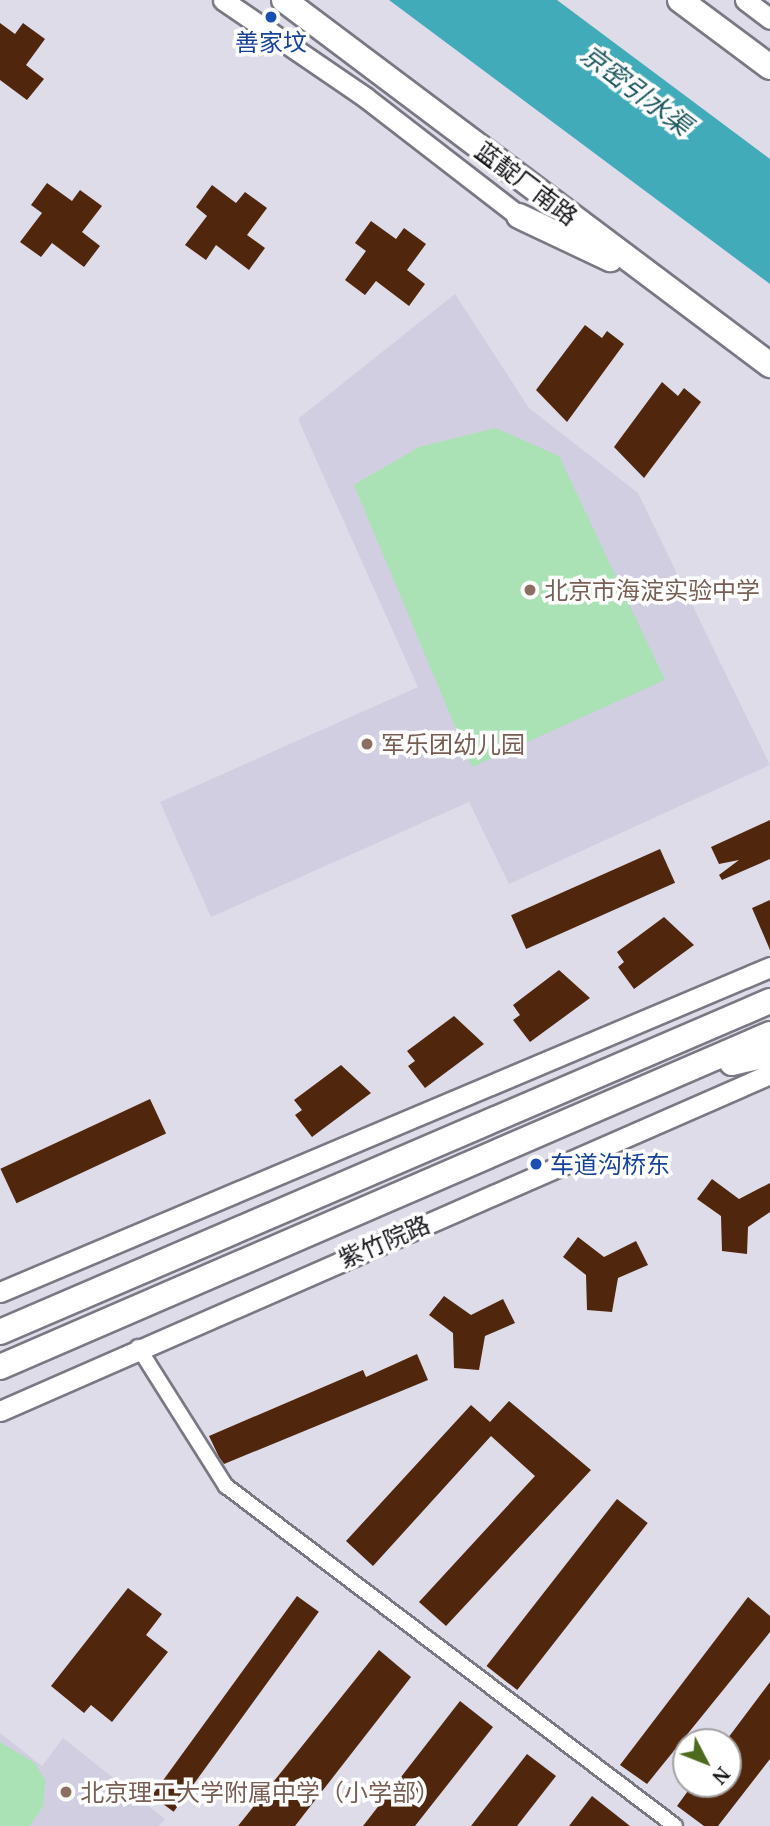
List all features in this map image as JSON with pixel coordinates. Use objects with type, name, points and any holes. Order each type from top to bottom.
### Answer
[{"type":"highway","name":"蓝靛厂南路","points":[[284,0],[770,365]]},
{"type":"highway","points":[[681,0],[770,66]]},
{"type":"highway","points":[[519,216],[657,282]]},
{"type":"highway","points":[[0,1332],[770,1001]]},
{"type":"highway","name":"紫竹院路","points":[[0,1367],[770,1034]]},
{"type":"highway","points":[[663,1079],[770,1054]]},
{"type":"street","name":"蓝靛厂南路","points":[[223,0],[365,97],[519,216]]},
{"type":"street","points":[[745,0],[770,19]]},
{"type":"street","points":[[0,1293],[770,967]]},
{"type":"street","name":"紫竹院路","points":[[0,1411],[138,1347],[770,1073]]},
{"type":"street","points":[[138,1347],[226,1486],[675,1826]]},
{"type":"shaded area","name":"北京市海淀实验中学","points":[[455,294],[529,408],[638,493],[770,765],[509,884],[469,802],[211,917],[160,802],[418,687],[298,419]]},
{"type":"shaded area","name":"北京理工大学附属中学（小学部）","points":[[0,1733],[42,1766],[63,1738],[165,1819],[159,1826],[0,1826]]},
{"type":"green space","points":[[496,428],[559,456],[665,680],[472,767],[354,485],[419,447]]},
{"type":"green space","points":[[0,1742],[35,1763],[45,1780],[43,1806],[30,1826],[0,1826]]},
{"type":"water","name":"京密引水渠","points":[[389,0],[557,0],[770,159],[770,284]]},
{"type":"building","points":[[0,23],[15,34],[23,23],[45,39],[26,65],[44,79],[27,100],[0,80]]},
{"type":"building","points":[[47,183],[72,201],[80,190],[102,206],[82,232],[100,246],[84,267],[52,243],[41,257],[20,242],[42,213],[31,205]]},
{"type":"building","points":[[212,185],[236,203],[245,192],[267,208],[247,235],[265,248],[249,270],[216,245],[206,260],[185,245],[207,216],[196,207]]},
{"type":"building","points":[[371,221],[396,239],[404,228],[426,244],[407,270],[425,284],[409,306],[376,281],[365,295],[345,280],[366,251],[355,243]]},
{"type":"building","points":[[585,325],[602,338],[607,331],[624,344],[567,422],[536,390]]},
{"type":"building","points":[[662,382],[678,396],[684,388],[701,402],[644,478],[614,447]]},
{"type":"building","points":[[770,820],[770,859],[722,880],[719,875],[739,860],[719,864],[711,847]]},
{"type":"building","points":[[660,849],[675,883],[526,949],[511,915]]},
{"type":"building","points":[[770,900],[770,950],[752,908]]},
{"type":"building","points":[[664,917],[694,945],[634,989],[618,967],[624,962],[617,952]]},
{"type":"building","points":[[559,970],[590,998],[530,1042],[513,1020],[520,1015],[513,1005]]},
{"type":"building","points":[[454,1016],[484,1044],[425,1088],[408,1066],[415,1061],[407,1051]]},
{"type":"building","points":[[341,1065],[371,1093],[312,1137],[295,1115],[302,1110],[294,1100]]},
{"type":"building","points":[[150,1099],[166,1133],[17,1203],[0,1169]]},
{"type":"building","points":[[712,1179],[739,1199],[770,1183],[770,1212],[748,1227],[747,1254],[722,1251],[721,1216],[697,1199]]},
{"type":"building","points":[[578,1237],[604,1257],[636,1241],[648,1265],[618,1278],[612,1312],[587,1310],[586,1275],[563,1257]]},
{"type":"building","points":[[444,1296],[471,1315],[503,1299],[515,1323],[485,1336],[479,1370],[454,1368],[453,1333],[429,1315]]},
{"type":"building","points":[[417,1354],[428,1380],[224,1464],[209,1436],[363,1370],[366,1377]]},
{"type":"building","points":[[509,1401],[591,1470],[446,1626],[419,1602],[535,1476],[491,1436],[373,1566],[346,1541],[471,1405],[490,1422]]},
{"type":"building","points":[[617,1499],[648,1523],[517,1690],[486,1666]]},
{"type":"building","points":[[128,1588],[162,1614],[146,1635],[168,1652],[112,1722],[91,1705],[84,1713],[51,1686]]},
{"type":"building","points":[[297,1596],[319,1612],[174,1812],[152,1796]]},
{"type":"building","points":[[748,1597],[770,1616],[770,1632],[692,1728],[672,1728],[672,1753],[647,1784],[620,1765]]},
{"type":"building","points":[[379,1650],[411,1677],[295,1826],[238,1826]]},
{"type":"building","points":[[770,1682],[770,1759],[742,1795],[742,1728],[736,1728]]},
{"type":"building","points":[[460,1701],[493,1727],[415,1826],[363,1826]]},
{"type":"building","points":[[527,1754],[556,1776],[517,1826],[471,1826]]},
{"type":"building","points":[[592,1796],[630,1826],[569,1826]]},
{"type":"building","points":[[683,1798],[740,1798],[718,1826],[704,1826],[677,1806]]},
{"type":"place","name":"善家坟","points":[[271,17]]},
{"type":"place","name":"北京市海淀实验中学","points":[[530,590]]},
{"type":"place","name":"军乐团幼儿园","points":[[367,744]]},
{"type":"place","name":"车道沟桥东","points":[[536,1164]]},
{"type":"place","name":"北京理工大学附属中学（小学部）","points":[[66,1792]]}]
